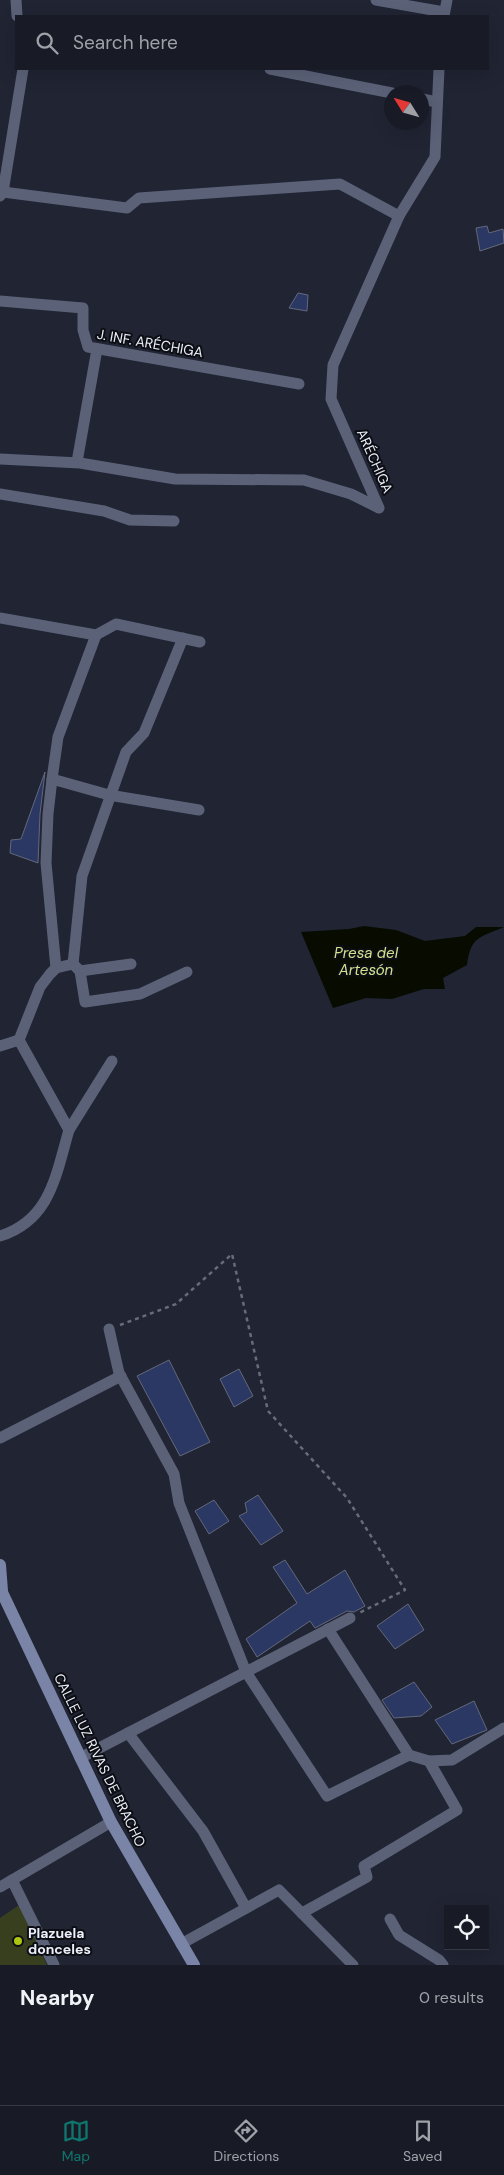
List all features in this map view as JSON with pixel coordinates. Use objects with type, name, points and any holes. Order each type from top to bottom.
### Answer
[{"type":"main road","points":[[0,1565],[1,1590]]},
{"type":"main road","name":"CALLE LUZ RIVAS DE BRACHO","points":[[1,1590],[111,1822],[194,1965]]},
{"type":"street","points":[[16,0],[16,15]]},
{"type":"street","points":[[376,0],[444,14],[447,0]]},
{"type":"street","points":[[22,70],[2,194],[127,208],[139,198],[340,184],[399,216]]},
{"type":"street","points":[[275,70],[384,91]]},
{"type":"street","name":"ARÉCHIGA","points":[[0,459],[77,462],[175,479],[304,480],[352,494],[379,508],[331,399],[333,364],[399,216],[435,157],[440,70]]},
{"type":"street","points":[[429,100],[437,102]]},
{"type":"street","name":"J. INF. ARÉCHIGA","points":[[0,302],[83,308],[83,330],[88,348],[299,384]]},
{"type":"street","points":[[77,462],[97,349]]},
{"type":"street","points":[[0,494],[104,511],[130,520],[174,521]]},
{"type":"street","points":[[0,618],[96,635],[116,624],[200,642]]},
{"type":"street","points":[[19,1040],[40,987],[56,968],[46,863],[52,779],[58,737],[96,635]]},
{"type":"street","points":[[183,638],[144,733],[126,752],[82,876],[77,967],[85,1002],[140,994],[187,972]]},
{"type":"street","points":[[52,779],[110,795],[199,810]]},
{"type":"street","points":[[56,968],[131,964]]},
{"type":"street","points":[[0,1046],[19,1040]]},
{"type":"street","points":[[19,1040],[69,1130]]},
{"type":"street","points":[[0,1236],[22,1226],[36,1215],[46,1202],[69,1130],[112,1061]]},
{"type":"street","points":[[109,1329],[121,1376],[174,1474],[179,1503],[246,1672],[327,1796],[409,1755]]},
{"type":"street","points":[[0,1438],[121,1376]]},
{"type":"street","points":[[80,1758],[350,1618]]},
{"type":"street","points":[[328,1629],[409,1755],[429,1761],[452,1760],[504,1728]]},
{"type":"street","points":[[128,1733],[203,1831],[246,1908]]},
{"type":"street","points":[[302,1913],[367,1877],[364,1866],[457,1810],[429,1761]]},
{"type":"street","points":[[0,1887],[111,1822]]},
{"type":"street","points":[[12,1880],[54,1965]]},
{"type":"street","points":[[182,1944],[279,1890],[353,1965]]},
{"type":"street","points":[[390,1919],[399,1935],[439,1960],[443,1965]]},
{"type":"path","points":[[109,1329],[176,1304],[232,1254],[268,1411],[347,1498],[405,1590],[350,1618]]},
{"type":"green space","name":"Plazuela donceles","points":[[19,1905],[47,1965],[0,1965],[0,1918]]},
{"type":"water","name":"Presa del Artesón","points":[[364,926],[396,930],[425,941],[465,936],[476,927],[504,927],[482,936],[474,943],[467,965],[443,978],[445,989],[424,989],[392,999],[366,998],[333,1008],[301,932],[349,929]]},
{"type":"building","points":[[487,226],[489,233],[503,229],[504,243],[480,251],[476,228]]},
{"type":"building","points":[[298,293],[308,295],[307,311],[289,308]]},
{"type":"building","points":[[45,772],[40,814],[38,863],[10,853],[11,840],[21,839]]},
{"type":"building","points":[[169,1360],[210,1442],[180,1456],[137,1376]]},
{"type":"building","points":[[239,1369],[253,1396],[234,1407],[220,1379]]},
{"type":"building","points":[[258,1495],[283,1531],[261,1545],[239,1516],[247,1512],[245,1503]]},
{"type":"building","points":[[214,1500],[229,1521],[209,1534],[195,1511]]},
{"type":"building","points":[[285,1560],[307,1594],[345,1570],[365,1606],[354,1612],[347,1611],[315,1628],[310,1621],[257,1657],[246,1639],[297,1603],[273,1567]]},
{"type":"building","points":[[408,1604],[424,1630],[395,1649],[377,1626]]},
{"type":"building","points":[[414,1682],[432,1707],[421,1716],[394,1718],[382,1700]]},
{"type":"building","points":[[474,1701],[487,1730],[452,1744],[435,1720]]},
{"type":"place","name":"Plazuela donceles","points":[[18,1941]]}]
